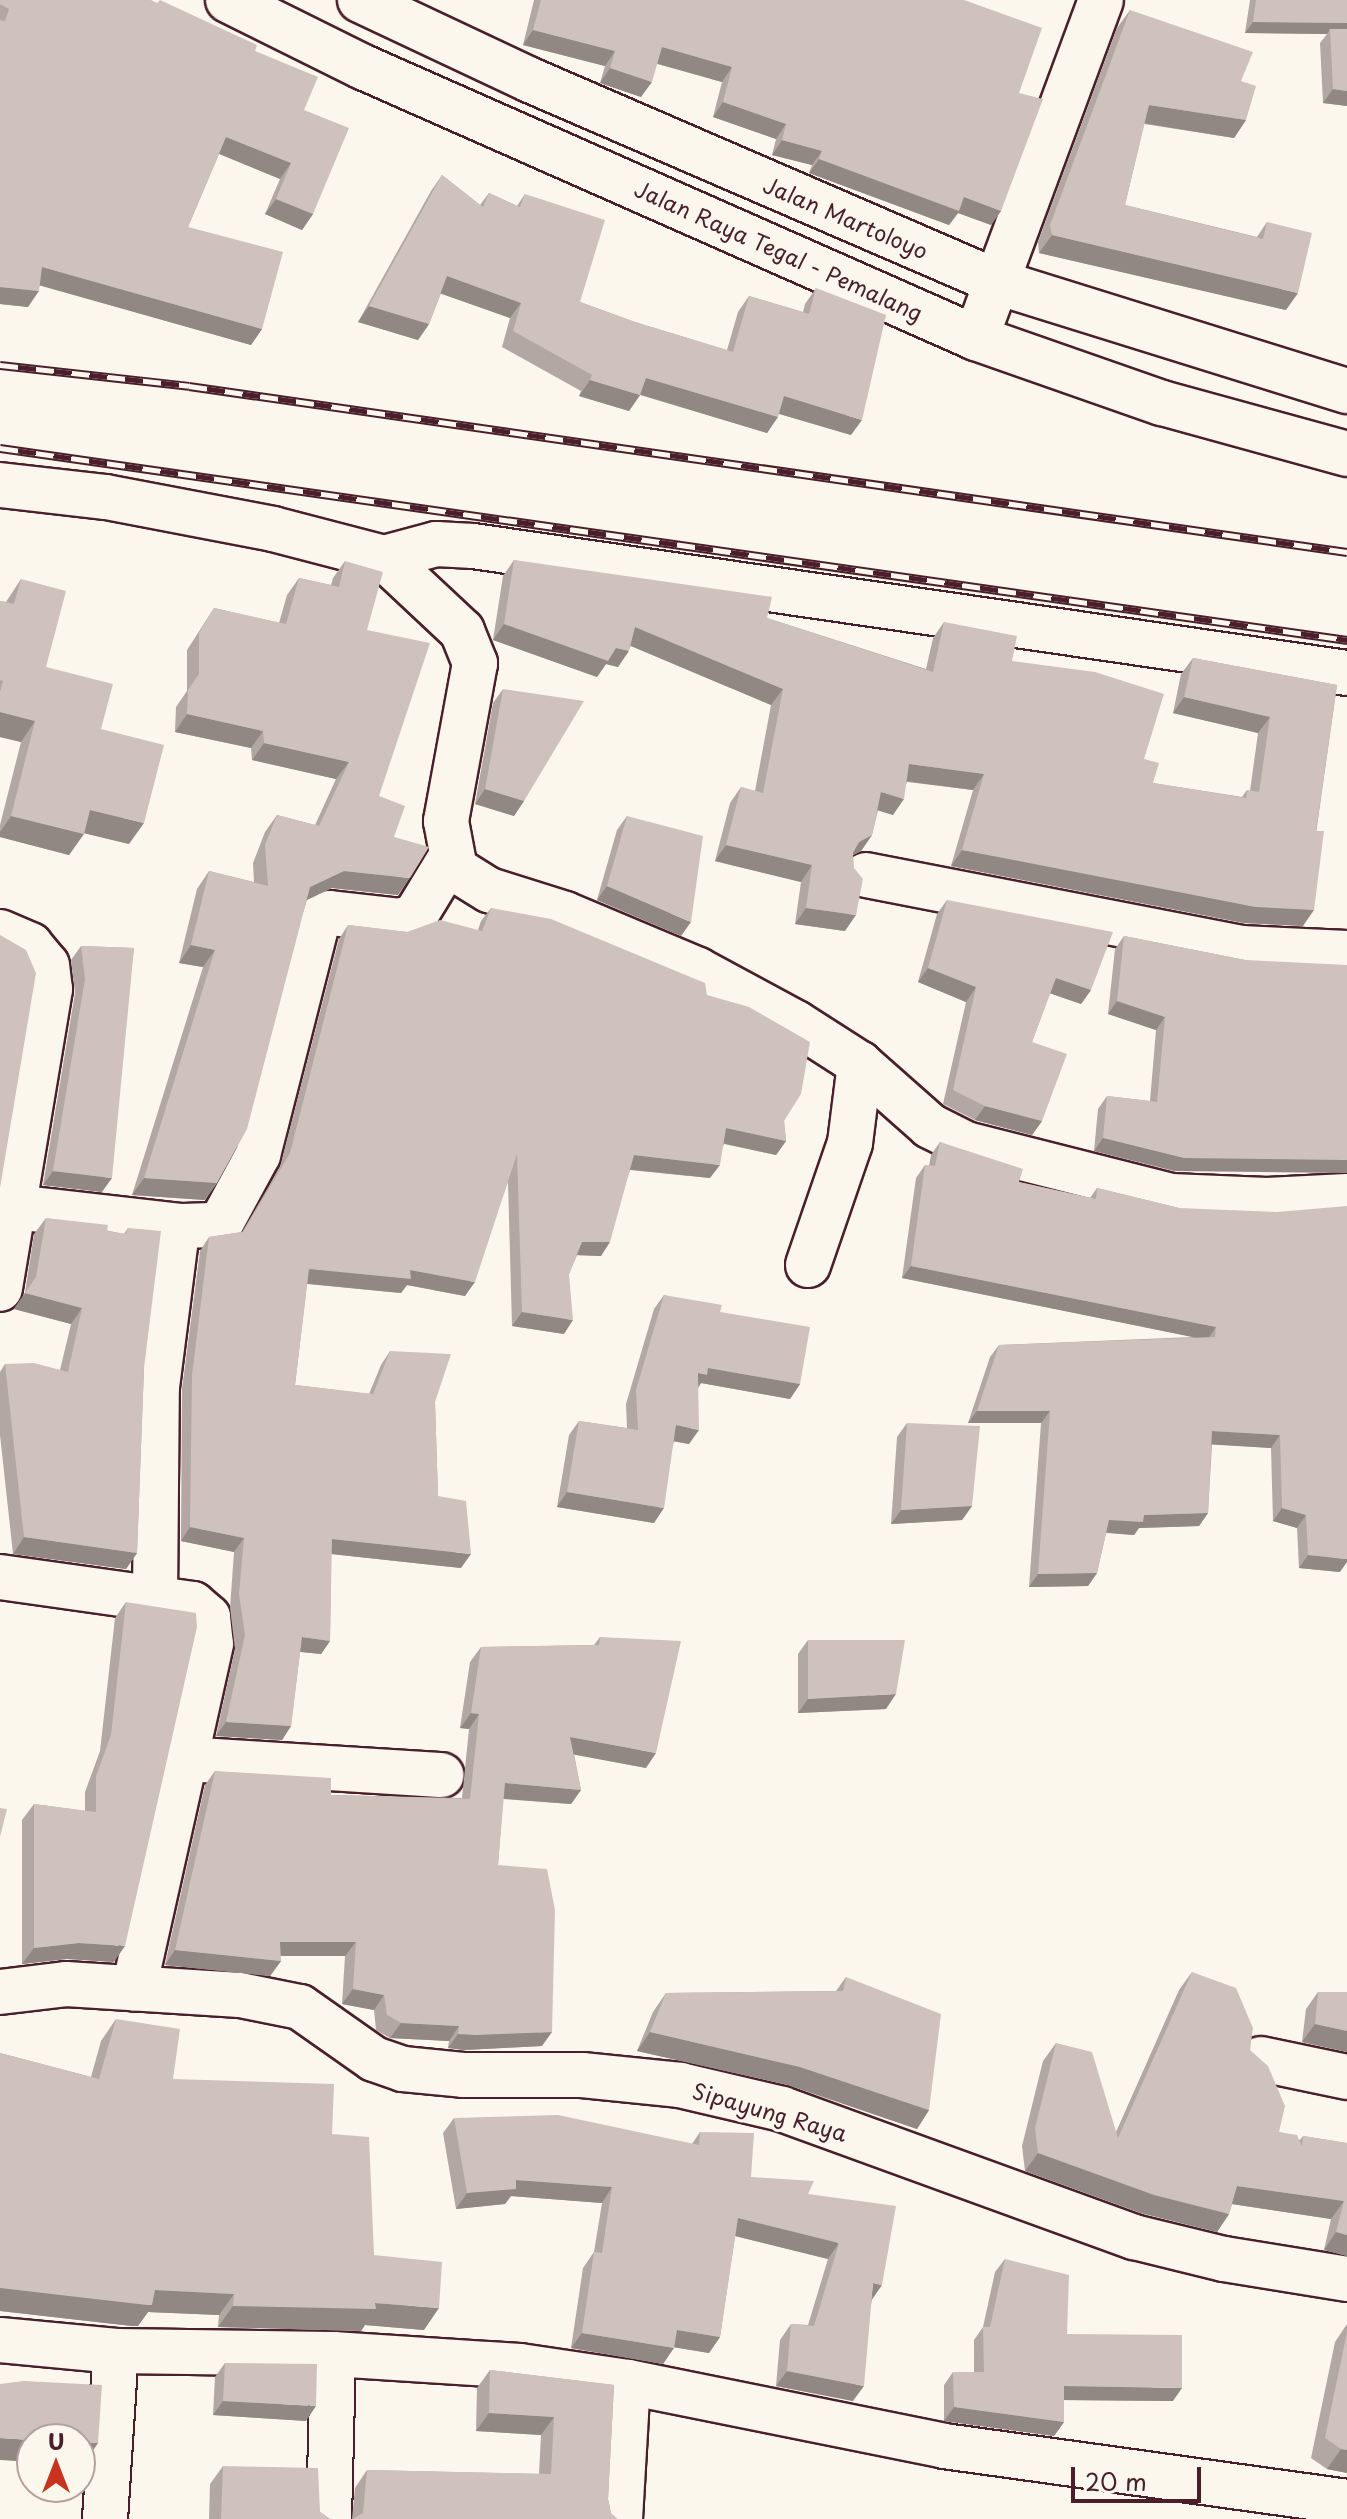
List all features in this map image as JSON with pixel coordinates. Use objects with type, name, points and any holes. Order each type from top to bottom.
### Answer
[{"type":"main road","name":"Jalan Raya Tegal - Pemalang","points":[[228,0],[363,67],[976,338],[1162,403],[1347,454]]},
{"type":"main road","name":"Jalan Martoloyo","points":[[360,0],[530,80],[997,282],[1347,391]]},
{"type":"main road","points":[[976,338],[1101,0]]},
{"type":"main road","points":[[0,485],[106,497],[258,526],[384,558],[462,631],[475,663],[446,821],[449,860],[415,916],[400,921],[330,913],[318,919],[258,1155],[220,1225],[182,1226],[14,1207]]},
{"type":"main road","points":[[384,558],[436,544],[473,546],[1347,673]]},
{"type":"main road","points":[[449,860],[489,890],[565,914],[698,970],[860,1064],[930,1126],[966,1144],[1171,1196],[1267,1200],[1347,1196]]},
{"type":"main road","points":[[866,875],[1241,948],[1347,953]]},
{"type":"main road","points":[[0,932],[30,945],[47,965],[50,989],[0,1289]]},
{"type":"main road","points":[[808,1265],[850,1143],[860,1064]]},
{"type":"main road","points":[[155,1600],[157,1387],[172,1252],[182,1226]]},
{"type":"main road","points":[[0,1577],[193,1604],[208,1617],[211,1644],[134,1988]]},
{"type":"main road","points":[[185,1759],[442,1775]]},
{"type":"main road","name":"Sipayung Raya","points":[[0,1992],[66,1984],[240,1995],[300,2007],[374,2059],[403,2069],[463,2075],[582,2075],[680,2085],[782,2109],[1134,2237],[1224,2259],[1347,2279]]},
{"type":"main road","points":[[1261,2059],[1347,2077]]},
{"type":"main road","points":[[0,2340],[116,2351],[333,2354],[520,2366],[628,2382],[944,2446],[1347,2502]]},
{"type":"main road","points":[[105,2519],[116,2351]]},
{"type":"main road","points":[[329,2519],[333,2354]]},
{"type":"main road","points":[[620,2519],[628,2382]]},
{"type":"building","points":[[0,0],[151,0],[157,3],[160,0],[257,45],[255,51],[318,77],[304,110],[349,128],[313,214],[276,199],[291,163],[226,137],[188,227],[283,252],[262,329],[42,267],[39,291],[0,287],[0,20],[5,21],[9,9],[0,4]]},
{"type":"building","points":[[541,0],[964,0],[1042,28],[1019,93],[1043,99],[1001,211],[964,197],[959,211],[819,159],[822,151],[782,140],[786,124],[723,102],[732,67],[662,47],[652,82],[610,68],[615,51],[533,30]]},
{"type":"building","points":[[1256,0],[1347,0],[1347,23],[1253,22]]},
{"type":"building","points":[[1130,10],[1253,52],[1241,81],[1256,86],[1246,120],[1149,105],[1125,205],[1263,239],[1267,222],[1312,233],[1298,293],[1052,235],[1050,225]]},
{"type":"building","points":[[1330,29],[1347,29],[1347,91],[1333,89]]},
{"type":"building","points":[[442,175],[483,207],[489,193],[520,207],[525,194],[605,220],[580,302],[635,322],[733,352],[749,296],[809,314],[816,288],[886,315],[862,420],[784,396],[778,417],[646,378],[640,395],[590,380],[592,375],[513,331],[521,303],[447,276],[429,324],[369,306]]},
{"type":"building","points":[[514,560],[772,597],[767,618],[933,672],[944,622],[1017,636],[1012,661],[1095,672],[1164,694],[1144,759],[1159,763],[1153,783],[1246,798],[1247,790],[1259,792],[1270,717],[1184,697],[1193,658],[1337,685],[1316,831],[1324,831],[1314,910],[1255,907],[962,850],[984,774],[909,764],[904,799],[881,792],[872,835],[859,842],[853,853],[854,868],[863,879],[856,915],[806,908],[812,865],[726,845],[741,787],[763,793],[783,689],[635,627],[629,651],[616,648],[608,661],[504,624]]},
{"type":"building","points":[[345,561],[383,572],[367,630],[430,643],[379,796],[405,806],[394,837],[429,847],[410,878],[344,871],[310,887],[247,1129],[217,1183],[144,1178],[215,950],[191,945],[209,871],[268,886],[265,845],[277,815],[319,826],[349,762],[264,743],[263,731],[187,714],[188,690],[199,674],[199,633],[214,608],[286,624],[299,578],[339,587]]},
{"type":"building","points":[[21,579],[66,591],[46,667],[113,684],[101,729],[164,745],[144,823],[90,810],[84,834],[11,816],[35,721],[0,712],[3,681],[0,680],[0,601],[14,604]]},
{"type":"building","points":[[503,689],[584,701],[524,801],[485,789]]},
{"type":"building","points":[[627,816],[703,836],[691,922],[607,886]]},
{"type":"building","points":[[947,900],[1113,932],[1091,990],[1056,978],[1032,1042],[1067,1054],[1042,1121],[985,1106],[953,1090],[976,987],[928,968]]},
{"type":"building","points":[[491,908],[551,919],[705,983],[707,995],[749,1007],[810,1042],[801,1094],[784,1121],[786,1141],[726,1128],[720,1165],[634,1155],[610,1242],[582,1242],[569,1274],[573,1320],[522,1312],[517,1154],[475,1282],[410,1270],[411,1279],[309,1269],[295,1385],[373,1394],[390,1351],[451,1354],[435,1402],[438,1496],[466,1501],[471,1554],[332,1539],[330,1641],[302,1637],[291,1726],[226,1722],[245,1635],[239,1594],[244,1538],[190,1527],[192,1375],[209,1237],[243,1232],[290,1153],[348,925],[407,932],[440,920],[482,931]]},
{"type":"building","points":[[0,935],[26,950],[36,973],[0,1188]]},
{"type":"building","points":[[1124,936],[1245,960],[1347,965],[1347,1160],[1184,1158],[1103,1138],[1107,1096],[1157,1102],[1165,1017],[1117,1001]]},
{"type":"building","points":[[81,946],[134,948],[112,1178],[53,1171],[85,979]]},
{"type":"building","points":[[940,1142],[1023,1169],[1019,1182],[1096,1199],[1097,1188],[1179,1208],[1277,1212],[1347,1206],[1347,1559],[1308,1555],[1306,1515],[1282,1508],[1280,1435],[1212,1431],[1208,1513],[1144,1515],[1143,1522],[1109,1520],[1097,1573],[1038,1574],[1050,1411],[977,1411],[999,1345],[1215,1337],[1216,1327],[911,1266],[925,1165],[935,1166]]},
{"type":"building","points":[[46,1218],[108,1225],[107,1231],[126,1234],[128,1228],[161,1231],[144,1368],[137,1553],[24,1537],[5,1364],[34,1363],[68,1372],[82,1308],[25,1293],[36,1277]]},
{"type":"building","points":[[664,1295],[722,1305],[720,1312],[810,1327],[800,1384],[708,1368],[707,1375],[698,1373],[699,1430],[676,1425],[664,1508],[567,1492],[579,1421],[638,1430],[636,1390]]},
{"type":"building","points":[[907,1423],[980,1426],[972,1506],[901,1510]]},
{"type":"building","points":[[126,1602],[196,1613],[197,1627],[125,1946],[79,1943],[34,1948],[34,1804],[96,1812],[96,1776],[111,1735]]},
{"type":"building","points":[[600,1637],[681,1641],[656,1753],[570,1737],[581,1790],[505,1783],[498,1865],[547,1869],[555,1910],[552,2032],[458,2034],[459,2026],[401,2023],[387,2015],[384,1995],[353,1989],[356,1942],[280,1942],[281,1961],[175,1950],[215,1771],[331,1778],[331,1795],[470,1799],[479,1714],[471,1713],[481,1647],[599,1645]]},
{"type":"building","points":[[808,1640],[905,1640],[896,1694],[808,1699]]},
{"type":"building","points":[[0,1808],[7,1809],[0,1837]]},
{"type":"building","points":[[1192,1972],[1236,1988],[1253,2028],[1250,2050],[1268,2066],[1285,2106],[1279,2132],[1297,2135],[1302,2146],[1303,2136],[1347,2143],[1347,2235],[1336,2232],[1344,2201],[1237,2186],[1229,2214],[1154,2195],[1038,2153],[1035,2128],[1056,2043],[1092,2052],[1118,2138]]},
{"type":"building","points":[[846,1977],[941,2014],[929,2110],[800,2067],[650,2032],[666,1993],[843,1991]]},
{"type":"building","points":[[1318,1992],[1347,1992],[1347,2031],[1315,2024]]},
{"type":"building","points":[[116,2019],[180,2029],[173,2079],[334,2084],[332,2134],[369,2137],[374,2255],[442,2262],[439,2308],[375,2303],[376,2309],[233,2306],[234,2294],[155,2290],[152,2305],[147,2305],[0,2288],[0,2053],[99,2079]]},
{"type":"building","points":[[558,2115],[699,2145],[700,2132],[754,2133],[751,2177],[814,2181],[808,2194],[896,2206],[882,2285],[873,2283],[864,2386],[787,2371],[791,2324],[814,2326],[839,2243],[738,2218],[720,2337],[677,2330],[674,2348],[582,2333],[594,2252],[602,2253],[612,2187],[516,2180],[516,2189],[467,2193],[454,2118]]},
{"type":"building","points":[[1005,2259],[1069,2275],[1067,2334],[1182,2335],[1182,2388],[1064,2386],[1064,2422],[954,2407],[953,2372],[984,2372],[983,2327],[990,2327]]},
{"type":"building","points":[[1347,2332],[1347,2450],[1325,2438]]},
{"type":"building","points":[[225,2363],[317,2364],[316,2406],[223,2401]]},
{"type":"building","points":[[490,2370],[614,2385],[608,2499],[611,2513],[618,2519],[353,2519],[363,2513],[367,2470],[551,2474],[554,2417],[489,2413]]},
{"type":"building","points":[[24,2381],[102,2385],[98,2443],[96,2423],[16,2423],[16,2439],[0,2438],[0,2384]]},
{"type":"building","points":[[223,2466],[318,2468],[320,2512],[330,2519],[221,2519]]},
{"type":"railway","points":[[0,365],[189,386],[1347,552]]},
{"type":"railway","points":[[0,448],[1347,640]]}]
